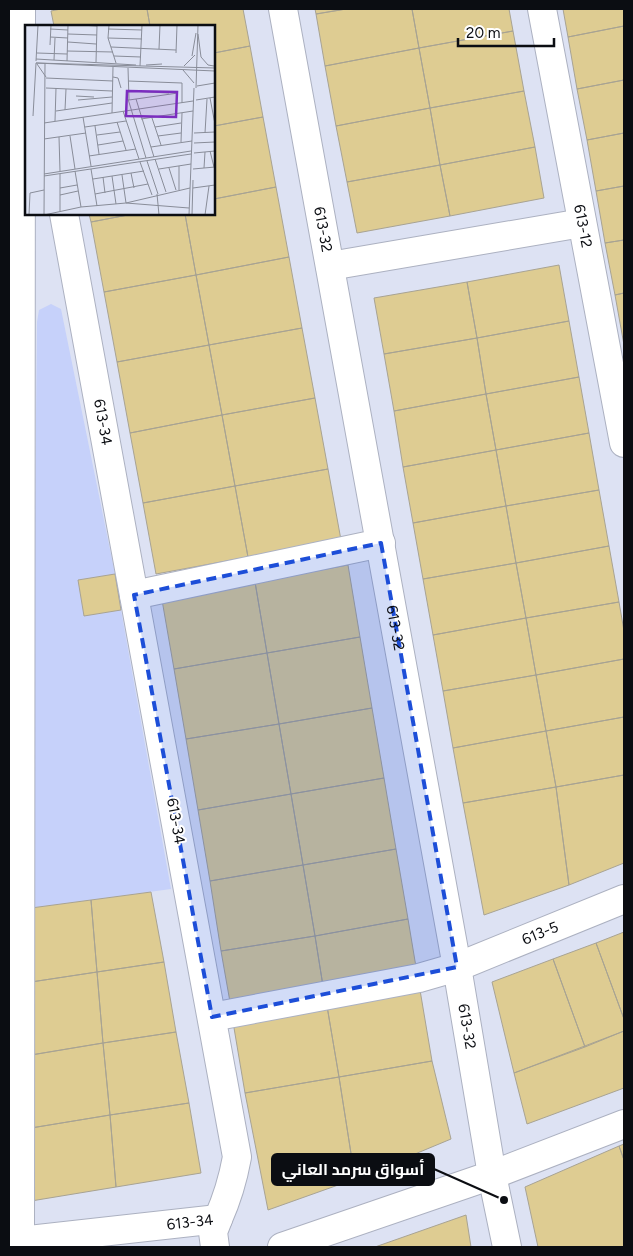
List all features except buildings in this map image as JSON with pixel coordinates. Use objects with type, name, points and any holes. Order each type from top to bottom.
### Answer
[{"type":"street","points":[[15,1241],[21,9]]},
{"type":"street","points":[[26,9],[30,25]]},
{"type":"street","name":"613-32","points":[[283,9],[381,543],[457,967],[492,1175],[507,1247]]},
{"type":"street","name":"613-12","points":[[542,9],[624,443]]},
{"type":"street","name":"613-34","points":[[15,1241],[218,1219],[234,1177],[237,1157],[64,215]]},
{"type":"street","points":[[330,266],[582,223]]},
{"type":"street","points":[[134,595],[381,543]]},
{"type":"street","name":"613-5","points":[[212,1017],[419,978],[457,967],[624,899]]},
{"type":"street","points":[[282,1247],[492,1175],[624,1124]]},
{"type":"street","points":[[214,1247],[213,1232],[218,1219]]},
{"type":"highlighted area","points":[[381,543],[457,967],[212,1017],[134,595]]},
{"type":"shaded area","points":[[51,304],[61,309],[115,574],[78,580],[84,616],[121,610],[171,889],[31,908],[37,322],[39,310]]},
{"type":"place","name":"أسواق سرمد العاني","points":[[504,1200]]}]
